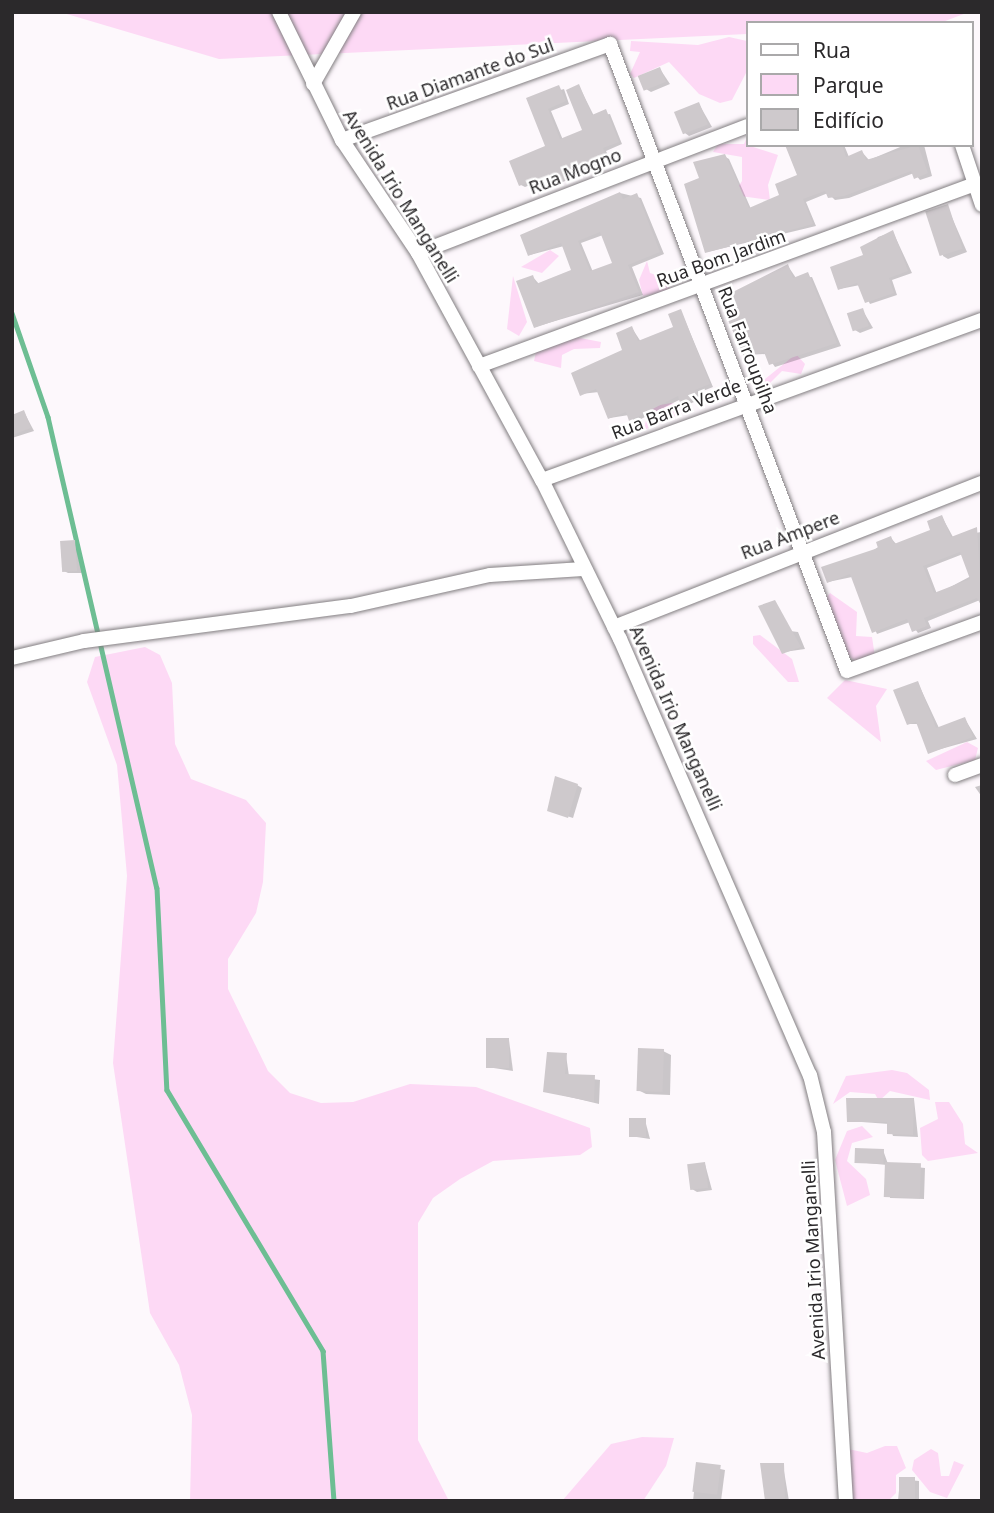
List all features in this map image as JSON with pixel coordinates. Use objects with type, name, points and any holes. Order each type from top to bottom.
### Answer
[{"type":"street","name":"Avenida Irio Manganelli","points":[[279,12],[342,140],[418,253],[542,481],[583,569],[614,627],[810,1075],[824,1132],[846,1501]]},
{"type":"street","points":[[313,84],[354,12]]},
{"type":"street","name":"Rua Diamante do Sul","points":[[342,140],[610,44]]},
{"type":"street","name":"Rua Farroupilha","points":[[610,44],[748,401],[799,550],[847,671],[982,622]]},
{"type":"street","name":"Rua Mogno","points":[[418,253],[746,126]]},
{"type":"street","points":[[963,147],[982,205]]},
{"type":"street","name":"Rua Bom Jardim","points":[[479,366],[975,184]]},
{"type":"street","name":"Rua Barra Verde","points":[[542,481],[748,401],[982,320]]},
{"type":"street","name":"Rua Ampere","points":[[614,627],[799,550],[982,483]]},
{"type":"street","points":[[12,658],[84,642],[351,606],[490,575],[583,569]]},
{"type":"street","points":[[955,775],[982,765]]},
{"type":"green space","points":[[60,12],[969,12],[945,21],[746,21],[746,34],[219,59]]},
{"type":"green space","points":[[729,37],[746,41],[746,73],[732,100],[720,103],[699,94],[669,62],[634,78],[630,74],[640,52],[630,51],[631,41],[698,45]]},
{"type":"green space","points":[[746,139],[746,147],[778,155],[768,185],[770,200],[733,195],[742,181],[742,157],[713,152],[718,144],[744,144]]},
{"type":"green space","points":[[550,250],[559,256],[542,273],[521,267]]},
{"type":"green space","points":[[647,261],[650,273],[670,280],[669,291],[643,296],[639,280]]},
{"type":"green space","points":[[513,276],[527,322],[519,336],[507,329]]},
{"type":"green space","points":[[575,337],[601,342],[600,348],[574,349],[562,355],[561,368],[534,361],[536,352]]},
{"type":"green space","points":[[796,354],[805,364],[801,374],[782,371],[764,389],[754,388]]},
{"type":"green space","points":[[671,403],[693,409],[639,432],[625,432],[626,424],[645,425],[649,407]]},
{"type":"green space","points":[[830,593],[857,612],[856,636],[872,637],[875,657],[856,662],[840,648],[840,632],[823,601]]},
{"type":"green space","points":[[760,635],[792,659],[799,682],[788,682],[753,644],[753,636]]},
{"type":"green space","points":[[145,647],[160,655],[172,683],[175,744],[191,779],[246,800],[266,823],[263,882],[256,913],[228,959],[228,989],[268,1071],[290,1093],[321,1103],[353,1102],[410,1084],[476,1087],[590,1128],[592,1147],[580,1155],[493,1161],[433,1198],[418,1223],[418,1440],[449,1501],[190,1501],[192,1415],[179,1365],[150,1313],[113,1063],[127,876],[117,765],[87,682],[95,657]]},
{"type":"green space","points":[[845,680],[887,689],[876,706],[881,742],[827,698]]},
{"type":"green space","points":[[967,742],[978,748],[975,760],[936,770],[926,761]]},
{"type":"green space","points":[[892,1070],[907,1073],[929,1090],[930,1100],[890,1091],[879,1101],[875,1094],[850,1092],[833,1104],[846,1076]]},
{"type":"green space","points":[[935,1102],[949,1102],[963,1124],[965,1144],[978,1153],[928,1161],[922,1155],[920,1128],[938,1119]]},
{"type":"green space","points":[[862,1126],[873,1137],[852,1143],[847,1161],[866,1179],[870,1195],[847,1206],[835,1160],[847,1131]]},
{"type":"green space","points":[[642,1437],[674,1438],[666,1466],[643,1501],[562,1501],[611,1444]]},
{"type":"green space","points":[[885,1446],[897,1446],[906,1468],[896,1475],[896,1493],[888,1501],[853,1500],[848,1449],[867,1453]]},
{"type":"green space","points":[[931,1449],[938,1453],[941,1476],[949,1476],[954,1461],[964,1465],[947,1498],[930,1492],[912,1470],[914,1460]]},
{"type":"building","points":[[660,67],[666,82],[644,91],[638,76]]},
{"type":"building","points":[[579,84],[592,115],[606,109],[619,142],[603,148],[607,159],[557,182],[541,188],[537,179],[519,186],[509,161],[545,146],[526,98],[559,85],[566,101],[548,109],[560,139],[582,130],[566,90]]},
{"type":"building","points":[[699,102],[708,124],[683,134],[674,112]]},
{"type":"building","points":[[786,147],[843,147],[846,157],[862,150],[866,160],[919,147],[928,173],[914,179],[911,171],[844,196],[828,198],[825,191],[803,199],[813,224],[705,253],[684,184],[699,178],[693,162],[725,154],[749,208],[779,195],[775,184],[797,175]]},
{"type":"building","points":[[620,192],[623,199],[637,193],[660,252],[628,265],[639,292],[534,328],[516,281],[533,275],[536,284],[571,270],[561,243],[528,256],[520,235]],"holes":[[[600,232],[612,263],[590,271],[578,241]]]},
{"type":"building","points":[[948,204],[963,249],[940,256],[925,211]]},
{"type":"building","points":[[893,230],[908,271],[889,278],[894,293],[865,303],[857,283],[838,290],[830,267],[863,255],[860,247]]},
{"type":"building","points":[[788,264],[793,278],[808,272],[837,343],[769,365],[764,352],[744,357],[719,299]]},
{"type":"building","points":[[863,308],[869,326],[853,331],[847,313]]},
{"type":"building","points":[[681,309],[710,384],[695,390],[697,396],[680,403],[678,396],[629,421],[626,412],[608,419],[596,389],[580,396],[571,373],[622,350],[616,333],[632,326],[638,341],[673,327],[668,314]]},
{"type":"building","points":[[24,410],[31,428],[12,435],[12,415]]},
{"type":"building","points":[[942,515],[951,537],[977,527],[982,607],[977,598],[924,618],[927,626],[912,632],[907,619],[872,633],[850,574],[827,583],[821,567],[878,548],[876,542],[891,536],[894,544],[930,530],[927,521]],"holes":[[[960,552],[970,579],[934,593],[923,566]]]},
{"type":"building","points":[[75,540],[77,571],[62,572],[60,541]]},
{"type":"building","points":[[775,600],[801,647],[782,654],[758,606]]},
{"type":"building","points":[[918,681],[936,728],[965,717],[973,737],[928,754],[916,722],[907,725],[893,690]]},
{"type":"building","points":[[555,776],[578,784],[568,818],[547,811]]},
{"type":"building","points":[[486,1038],[509,1038],[509,1068],[486,1068]]},
{"type":"building","points":[[638,1048],[664,1049],[662,1092],[636,1091]]},
{"type":"building","points":[[547,1052],[567,1053],[565,1074],[595,1075],[594,1102],[543,1092]]},
{"type":"building","points":[[846,1098],[914,1098],[913,1135],[887,1134],[887,1122],[847,1122]]},
{"type":"building","points":[[629,1118],[646,1118],[646,1137],[629,1137]]},
{"type":"building","points":[[855,1148],[884,1149],[883,1164],[854,1163]]},
{"type":"building","points":[[705,1162],[708,1188],[690,1190],[687,1164]]},
{"type":"building","points":[[885,1162],[921,1163],[920,1198],[884,1197]]},
{"type":"building","points":[[696,1462],[721,1465],[717,1495],[692,1492]]},
{"type":"building","points":[[760,1463],[784,1463],[785,1501],[765,1501]]},
{"type":"building","points":[[899,1477],[915,1477],[915,1501],[899,1501]]},
{"type":"waterway","points":[[12,313],[48,417],[157,888],[167,1090],[323,1351],[334,1501]]}]
